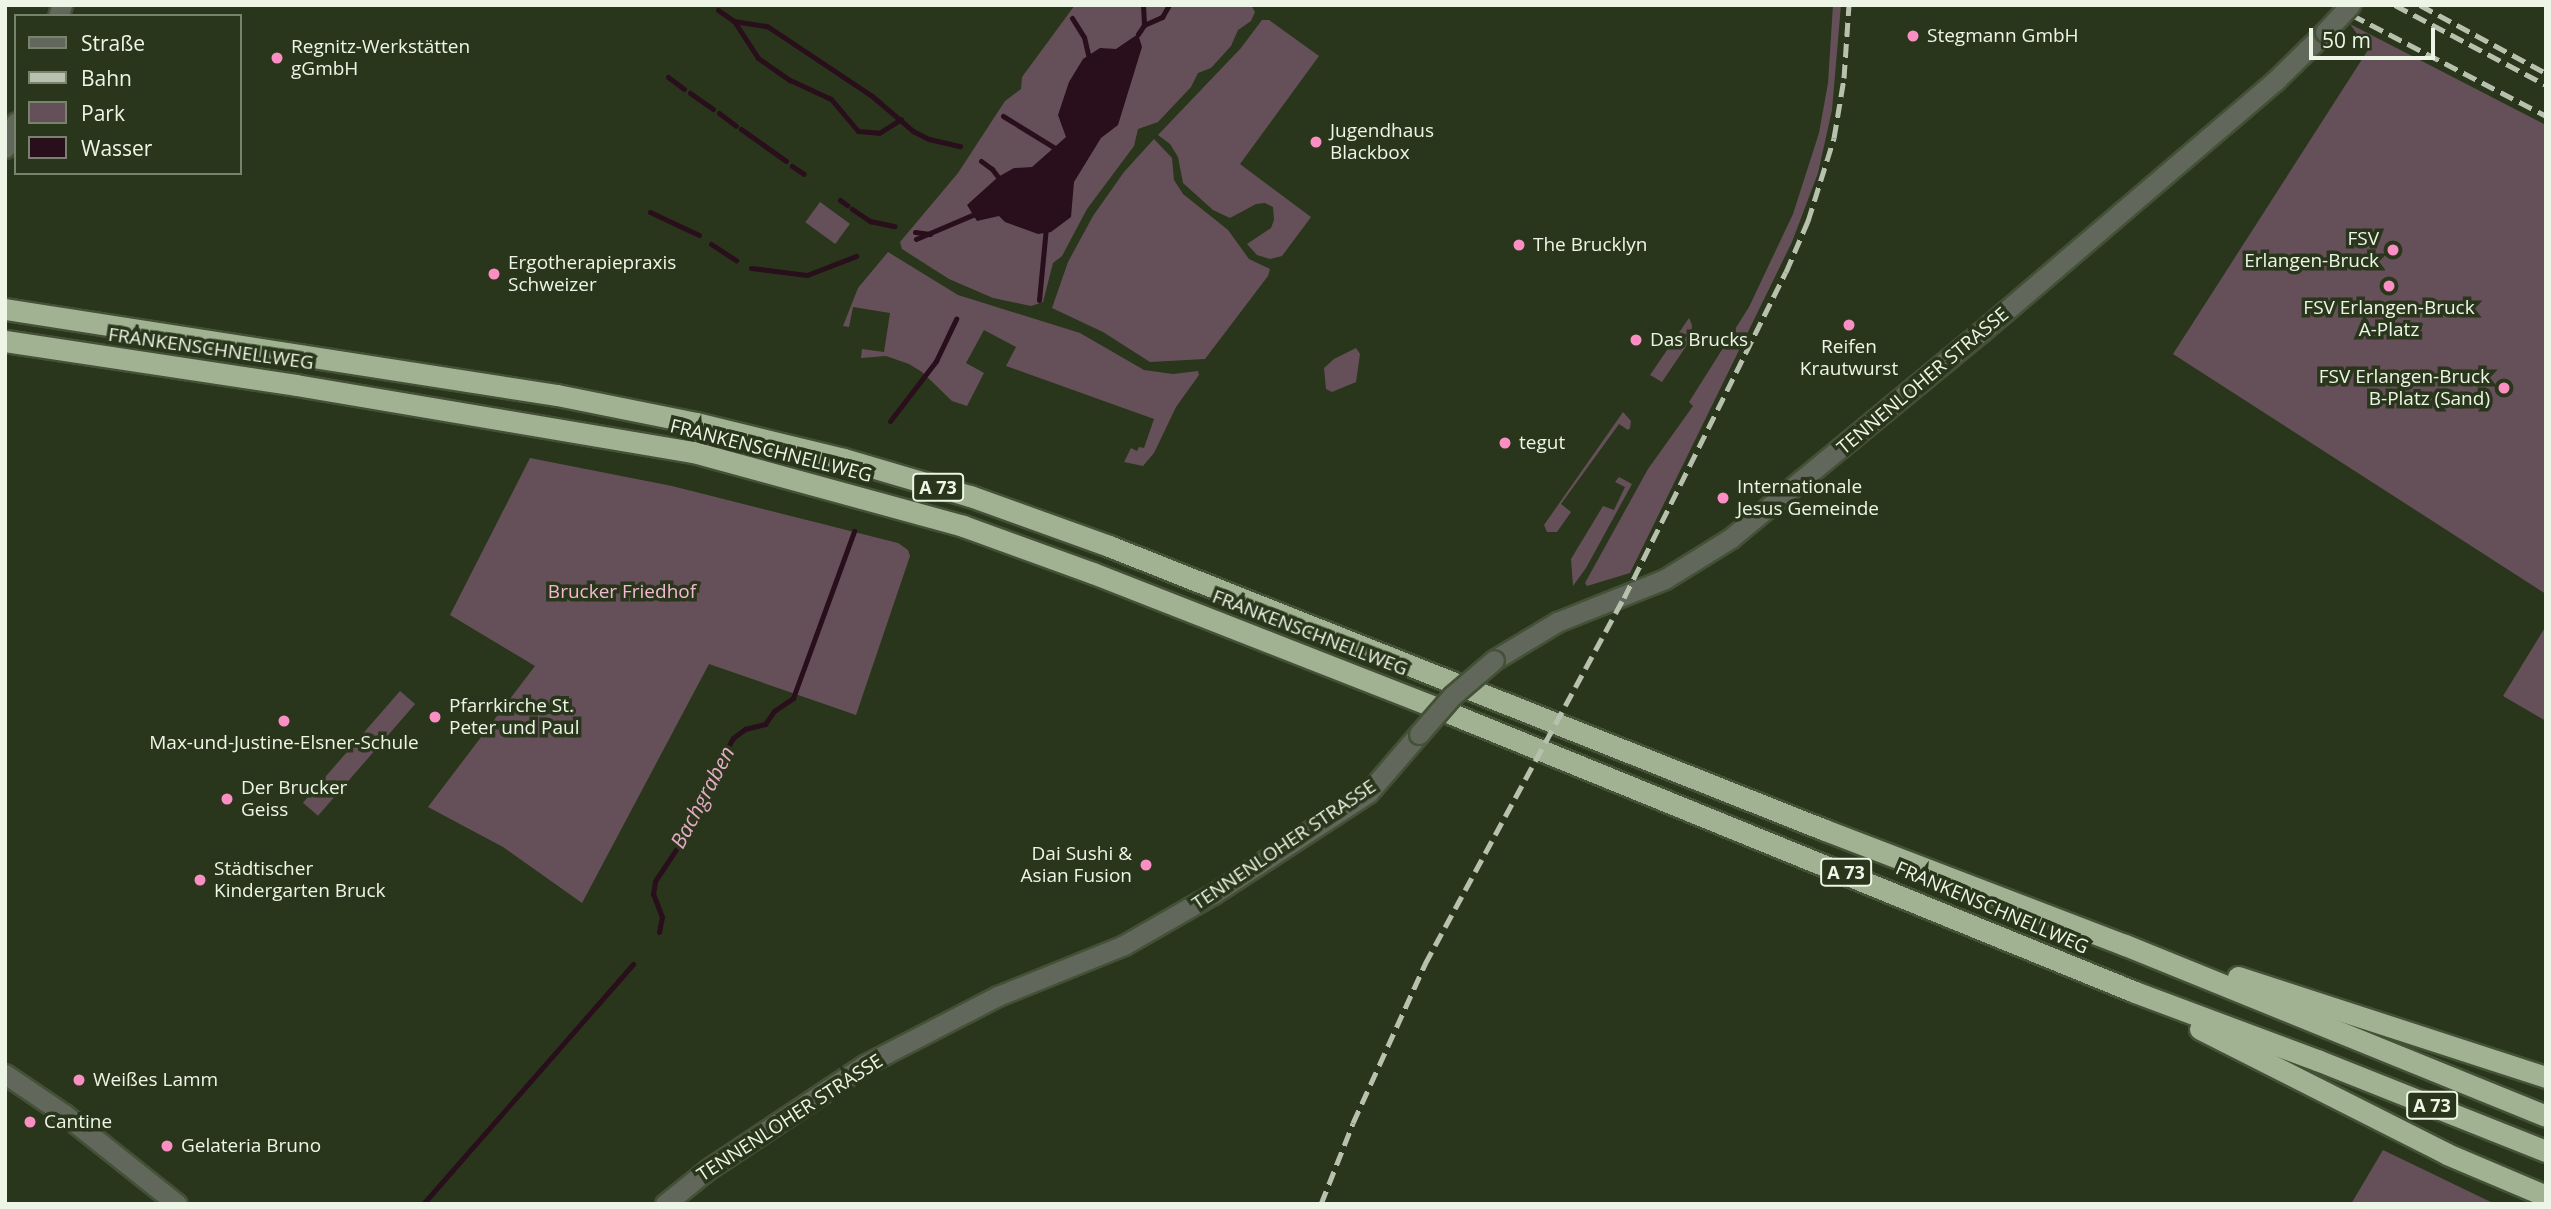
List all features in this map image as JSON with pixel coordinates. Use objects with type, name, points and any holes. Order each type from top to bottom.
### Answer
[{"type":"highway","name":"FRANKENSCHNELLWEG","points":[[5,309],[544,393],[658,415],[844,459],[970,496],[1109,546],[1825,830],[2125,945],[2546,1116]]},
{"type":"highway","name":"FRANKENSCHNELLWEG","points":[[5,341],[323,389],[693,452],[963,526],[1094,573],[1465,719],[2135,992],[2317,1060],[2546,1151]]},
{"type":"highway","points":[[2125,945],[2207,966],[2546,1077]]},
{"type":"highway","points":[[2135,992],[2182,1020],[2447,1154],[2546,1196]]},
{"type":"street","name":"TENNENLOHER STRASSE","points":[[665,1204],[707,1170],[866,1064],[998,996],[1124,945],[1202,901],[1368,793],[1452,696],[1494,660],[1557,622],[1624,598],[1665,579],[1731,538],[1962,348],[2309,49],[2350,5]]},
{"type":"street","points":[[5,148],[14,127]]},
{"type":"street","points":[[5,1074],[55,1108],[177,1204]]},
{"type":"green space","points":[[1075,5],[1251,5],[1255,12],[1251,21],[1238,30],[1231,46],[1211,68],[1198,73],[1191,87],[1158,122],[1138,129],[1134,146],[1087,209],[1062,256],[1053,263],[1043,302],[1031,306],[993,298],[949,279],[902,249],[900,242],[958,173],[1005,101],[1021,89],[1022,77]]},
{"type":"green space","points":[[1833,5],[1841,5],[1832,110],[1818,173],[1792,242],[1630,573],[1587,586],[1585,583],[1648,469],[1693,406],[1689,402],[1749,307],[1793,214],[1819,133],[1828,83]]},
{"type":"green space","points":[[1262,20],[1269,20],[1319,56],[1240,164],[1311,217],[1282,256],[1270,259],[1257,255],[1247,244],[1271,228],[1274,220],[1273,207],[1265,203],[1256,204],[1230,218],[1213,210],[1183,183],[1178,157],[1170,144],[1158,135],[1241,48]]},
{"type":"green space","name":"FSV Erlangen-Bruck","points":[[2350,24],[2546,125],[2546,594],[2173,354],[2368,50]]},
{"type":"green space","points":[[1154,139],[1172,158],[1174,180],[1183,194],[1228,230],[1249,259],[1270,269],[1268,276],[1205,359],[1150,362],[1103,332],[1052,308],[1068,262],[1093,216],[1124,172]]},
{"type":"green space","points":[[820,202],[850,224],[835,244],[805,222]]},
{"type":"green space","points":[[888,252],[958,295],[1080,333],[1144,370],[1173,374],[1198,371],[1199,375],[1176,407],[1154,453],[1143,466],[1124,462],[1131,448],[1137,451],[1139,447],[1144,448],[1154,419],[1006,366],[1016,347],[984,330],[966,363],[984,373],[967,406],[952,401],[922,372],[909,364],[886,356],[861,358],[862,349],[884,352],[890,313],[853,307],[849,327],[843,326],[858,288]]},
{"type":"green space","points":[[1689,318],[1692,325],[1691,339],[1662,382],[1650,375]]},
{"type":"green space","points":[[1356,348],[1360,354],[1356,382],[1332,392],[1326,389],[1324,368],[1334,359]]},
{"type":"green space","points":[[1623,412],[1631,421],[1630,428],[1628,430],[1619,424],[1561,504],[1571,512],[1557,532],[1547,532],[1544,525]]},
{"type":"green space","name":"Brucker Friedhof","points":[[530,458],[672,486],[898,543],[908,550],[910,556],[856,715],[709,664],[582,903],[503,847],[428,807],[535,666],[450,615]]},
{"type":"green space","points":[[1619,477],[1632,484],[1586,568],[1573,586],[1571,559],[1603,506],[1614,510],[1625,487],[1615,482]]},
{"type":"green space","points":[[2546,626],[2546,721],[2503,696]]},
{"type":"green space","points":[[400,691],[415,704],[318,816],[303,803]]},
{"type":"green space","points":[[2383,1150],[2495,1204],[2351,1204]]},
{"type":"water","points":[[1138,34],[1142,47],[1118,125],[1101,138],[1074,182],[1071,217],[1051,232],[1038,234],[1005,222],[999,216],[977,221],[967,205],[998,177],[1014,168],[1032,167],[1066,137],[1058,115],[1069,82],[1083,59],[1100,48],[1116,49]]},
{"type":"waterway","points":[[1143,5],[1144,25]]},
{"type":"waterway","name":"Bachgraben","points":[[1138,34],[1144,25],[1162,17],[1169,5]]},
{"type":"waterway","points":[[718,10],[734,21],[767,26],[872,96],[913,131],[929,139],[960,146]]},
{"type":"waterway","points":[[1072,18],[1084,37],[1089,59]]},
{"type":"waterway","points":[[734,21],[758,58],[790,80],[831,99],[858,131],[879,133],[901,119]]},
{"type":"waterway","points":[[668,77],[684,89]]},
{"type":"waterway","points":[[690,93],[713,109]]},
{"type":"waterway","points":[[719,113],[736,126]]},
{"type":"waterway","points":[[1003,116],[1060,151]]},
{"type":"waterway","points":[[741,129],[786,161]]},
{"type":"waterway","points":[[981,161],[992,169],[1001,181]]},
{"type":"waterway","points":[[792,166],[804,174]]},
{"type":"waterway","points":[[840,200],[847,205]]},
{"type":"waterway","points":[[852,209],[870,221],[894,226]]},
{"type":"waterway","points":[[650,212],[699,235]]},
{"type":"waterway","points":[[916,239],[977,213]]},
{"type":"waterway","points":[[1039,300],[1046,227]]},
{"type":"waterway","points":[[915,232],[930,234]]},
{"type":"waterway","points":[[711,244],[736,260]]},
{"type":"waterway","points":[[751,268],[807,275],[856,256]]},
{"type":"waterway","name":"Bachgraben","points":[[890,421],[936,361],[956,319]]},
{"type":"waterway","name":"Bachgraben","points":[[659,932],[662,917],[653,894],[655,881],[681,842],[685,825],[733,738],[745,729],[765,724],[774,711],[793,698],[854,531]]},
{"type":"waterway","name":"Bachgraben","points":[[423,1204],[633,964]]},
{"type":"railway","points":[[1321,1204],[1353,1123],[1425,964],[1624,598],[1786,272],[1808,221],[1834,138],[1844,78],[1849,5]]},
{"type":"railway","points":[[2333,5],[2546,116]]},
{"type":"railway","points":[[2395,5],[2546,85]]},
{"type":"railway","points":[[2420,5],[2546,73]]},
{"type":"place","name":"Stegmann GmbH","points":[[1913,36]]},
{"type":"place","name":"Regnitz-Werkstätten gGmbH","points":[[277,58]]},
{"type":"place","name":"Jugendhaus Blackbox","points":[[1316,142]]},
{"type":"place","name":"The Brucklyn","points":[[1519,245]]},
{"type":"place","name":"FSV Erlangen-Bruck","points":[[2393,250]]},
{"type":"place","name":"Ergotherapiepraxis Schweizer","points":[[494,274]]},
{"type":"place","name":"FSV Erlangen-Bruck A-Platz","points":[[2389,286]]},
{"type":"place","name":"Reifen Krautwurst","points":[[1849,325]]},
{"type":"place","name":"Das Brucks","points":[[1636,340]]},
{"type":"place","name":"FSV Erlangen-Bruck B-Platz (Sand)","points":[[2504,388]]},
{"type":"place","name":"tegut","points":[[1505,443]]},
{"type":"place","name":"Internationale Jesus Gemeinde","points":[[1723,498]]},
{"type":"place","name":"Pfarrkirche St. Peter und Paul","points":[[435,717]]},
{"type":"place","name":"Max-und-Justine-Elsner-Schule","points":[[284,721]]},
{"type":"place","name":"Der Brucker Geiss","points":[[227,799]]},
{"type":"place","name":"Dai Sushi & Asian Fusion","points":[[1146,865]]},
{"type":"place","name":"Städtischer Kindergarten Bruck","points":[[200,880]]},
{"type":"place","name":"Weißes Lamm","points":[[79,1080]]},
{"type":"place","name":"Cantine","points":[[30,1122]]},
{"type":"place","name":"Gelateria Bruno","points":[[167,1146]]}]
